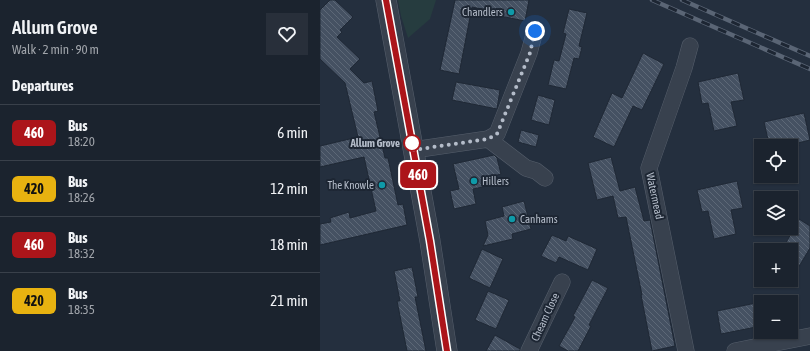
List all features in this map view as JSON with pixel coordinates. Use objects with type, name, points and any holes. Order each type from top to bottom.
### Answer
[{"type":"street","points":[[386,0],[430,241],[447,351]]},
{"type":"street","points":[[413,150],[488,139],[497,134],[530,53],[535,31]]},
{"type":"street","name":"Watermead","points":[[686,351],[649,168],[684,68],[690,46]]},
{"type":"street","points":[[488,139],[526,168],[536,171],[545,178]]},
{"type":"street","name":"Cheam Close","points":[[529,351],[562,282]]},
{"type":"street","points":[[735,351],[807,332]]},
{"type":"green space","points":[[398,0],[436,0],[430,19],[408,38],[401,16]]},
{"type":"building","points":[[330,0],[335,0],[353,17],[340,30],[342,32],[337,37],[360,59],[350,69],[364,83],[372,81],[378,111],[374,112],[385,158],[388,158],[398,205],[403,204],[407,225],[320,245],[320,224],[331,222],[330,218],[349,212],[350,218],[376,211],[364,157],[320,167],[320,146],[358,137],[345,83],[320,59],[320,10]]},
{"type":"building","points":[[455,0],[529,0],[525,21],[495,15],[496,12],[472,7],[459,74],[440,70]]},
{"type":"building","points":[[569,9],[587,13],[579,46],[582,47],[579,59],[574,58],[566,89],[548,85],[554,60],[559,61],[566,34],[563,33]]},
{"type":"building","points":[[643,53],[664,64],[642,110],[633,106],[614,147],[593,137],[612,93],[622,98]]},
{"type":"building","points":[[738,73],[744,100],[731,102],[737,126],[714,131],[708,103],[702,104],[698,82]]},
{"type":"building","points":[[456,82],[500,90],[497,109],[452,100]]},
{"type":"building","points":[[538,95],[555,100],[549,125],[531,120]]},
{"type":"building","points":[[804,113],[810,140],[798,143],[798,139],[768,139],[764,122]]},
{"type":"building","points":[[521,130],[539,135],[536,147],[518,142]]},
{"type":"building","name":"Hillers","points":[[494,155],[497,158],[501,174],[490,177],[492,185],[473,189],[476,204],[454,209],[450,191],[459,189],[453,164]]},
{"type":"building","points":[[611,157],[620,191],[635,187],[644,221],[650,220],[675,346],[652,351],[626,217],[618,218],[613,196],[597,200],[588,163]]},
{"type":"building","points":[[737,181],[743,208],[731,210],[736,234],[714,239],[708,211],[702,212],[697,190]]},
{"type":"building","name":"Canhams","points":[[524,201],[531,229],[512,234],[513,239],[483,246],[488,235],[485,221],[504,216],[502,207]]},
{"type":"building","points":[[799,219],[810,226],[810,248],[798,268],[798,243],[786,243],[790,235],[798,235]]},
{"type":"building","points":[[552,235],[566,241],[568,236],[597,249],[588,270],[559,257],[556,263],[541,256]]},
{"type":"building","points":[[482,249],[503,259],[490,288],[469,278]]},
{"type":"building","points":[[412,267],[418,297],[415,297],[426,351],[407,351],[397,301],[400,301],[394,271]]},
{"type":"building","points":[[592,280],[608,288],[589,325],[591,326],[578,351],[568,351],[559,346],[575,317],[573,316]]},
{"type":"building","points":[[488,291],[509,300],[496,329],[475,320]]},
{"type":"building","points":[[754,303],[754,327],[721,334],[717,311]]},
{"type":"building","points":[[495,335],[520,349],[520,351],[486,351]]},
{"type":"railway","points":[[652,0],[810,69]]},
{"type":"railway","points":[[682,0],[810,56]]},
{"type":"bus line","name":"460","points":[[386,0],[430,241],[447,351]]},
{"type":"place","name":"Chandlers","points":[[511,12]]},
{"type":"place","name":"Allum Grove","points":[[412,143]]},
{"type":"place","name":"Hillers","points":[[474,181]]},
{"type":"place","name":"The Knowle","points":[[382,185]]},
{"type":"place","name":"Canhams","points":[[512,219]]},
{"type":"route","points":[[412,143],[413,150],[488,139],[497,134],[530,53],[535,31]]}]
